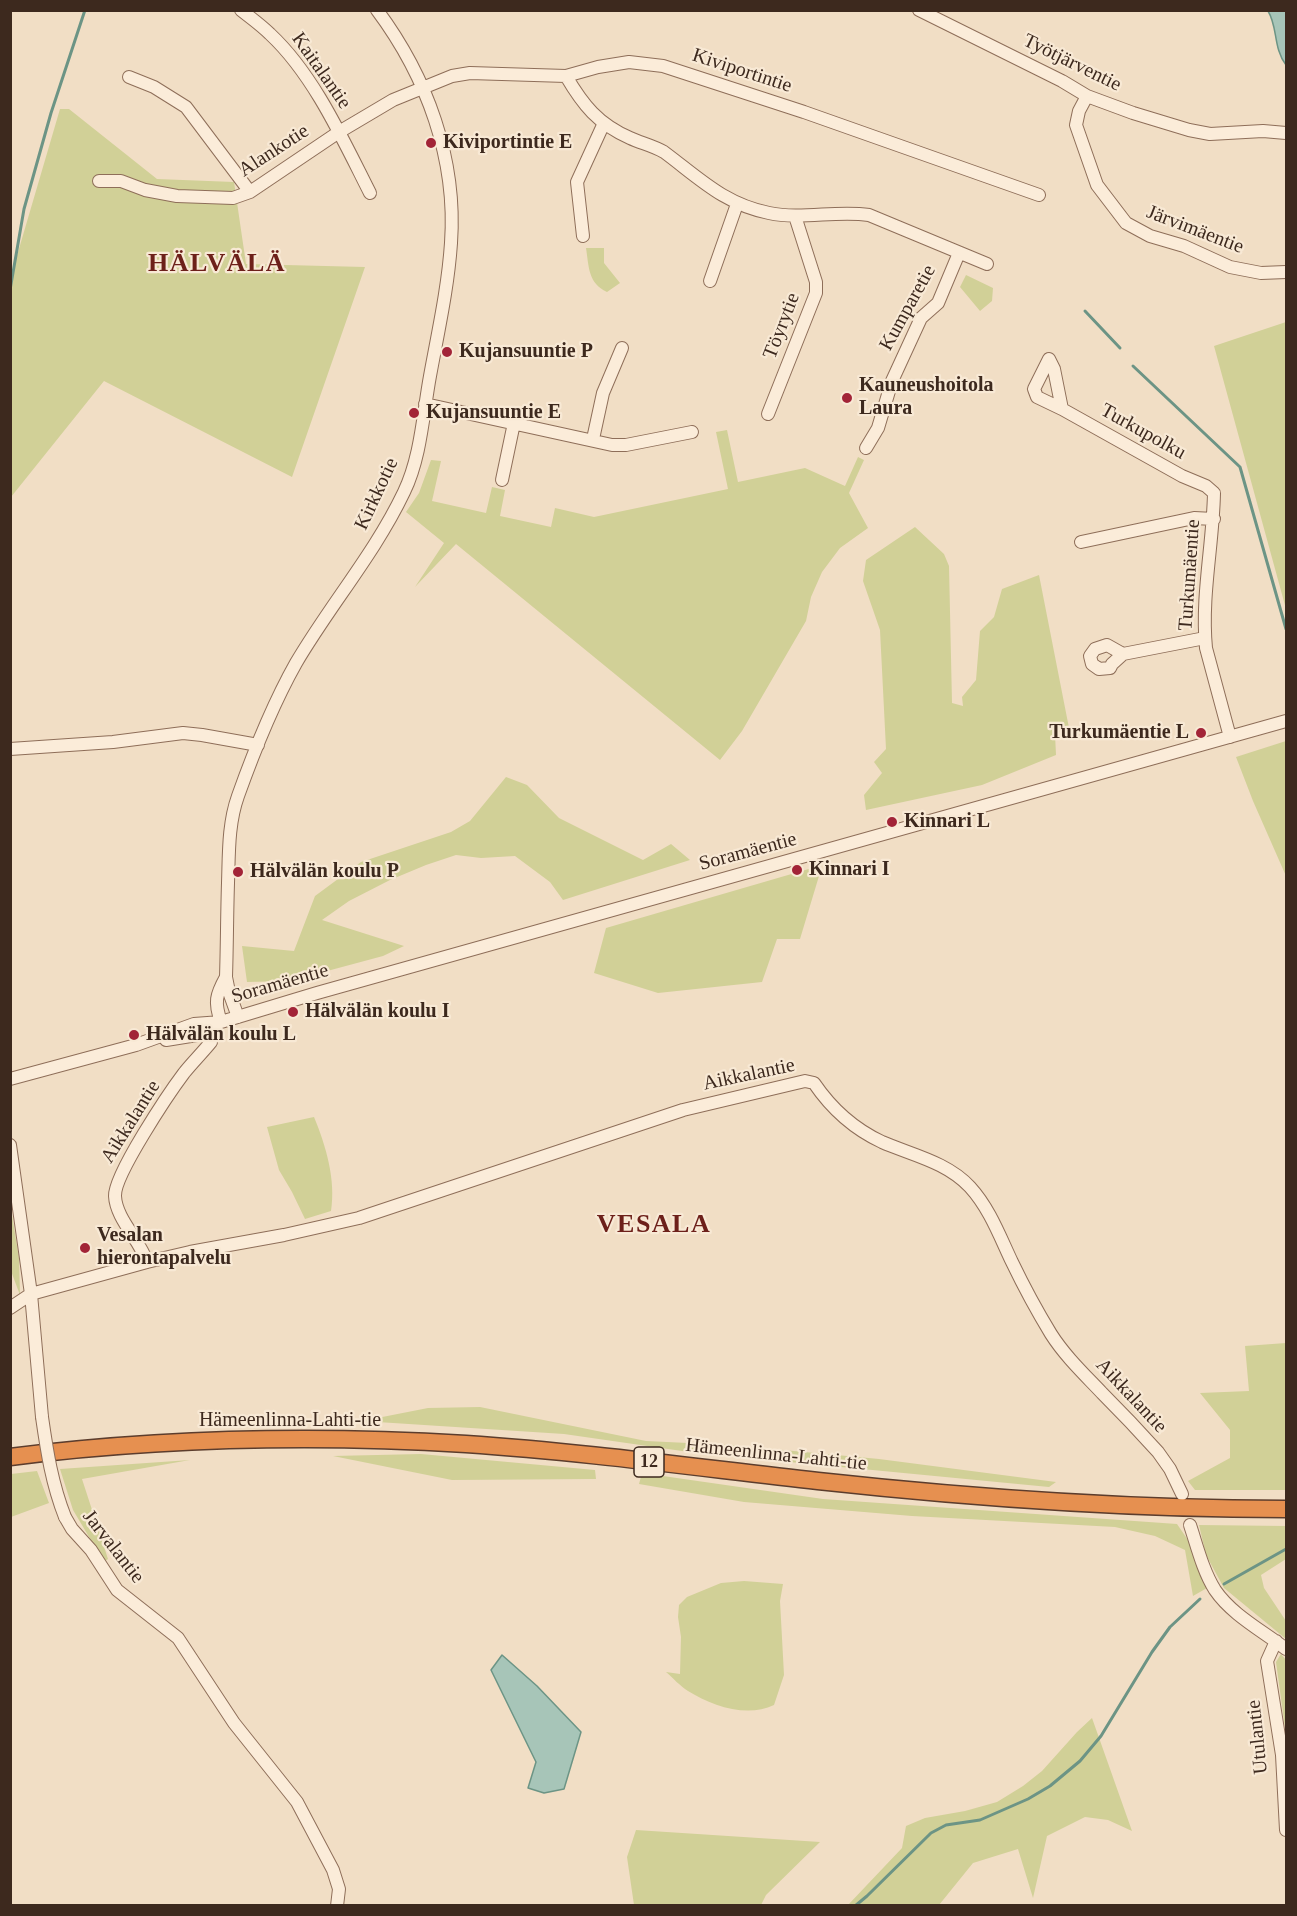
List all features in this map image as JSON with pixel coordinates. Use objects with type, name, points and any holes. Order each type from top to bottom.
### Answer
[{"type":"highway","name":"Hämeenlinna-Lahti-tie","points":[[10,1457],[65,1450],[258,1440],[468,1444],[562,1452],[821,1482],[1048,1501],[1157,1507],[1287,1509]]},
{"type":"street","name":"Kaitalantie","points":[[241,10],[270,34],[298,65],[339,132],[370,193]]},
{"type":"street","name":"Kirkkotie","points":[[238,1017],[226,977],[229,846],[232,820],[238,798],[258,745],[295,665],[380,537],[405,489],[416,454],[450,261],[452,220],[445,159],[434,117],[423,87],[399,42],[377,10]]},
{"type":"street","name":"Työtjärventie","points":[[919,10],[1062,81],[1087,96],[1179,127],[1210,134],[1263,131],[1287,133]]},
{"type":"street","name":"Kiviportintie","points":[[423,87],[452,76],[470,73],[566,76],[598,67],[630,62],[663,66],[804,112],[1038,195]]},
{"type":"street","points":[[566,76],[580,101],[604,123],[627,137],[661,151],[702,183],[737,204],[770,214],[795,216],[854,213],[869,215],[987,264]]},
{"type":"street","points":[[129,77],[154,87],[186,107],[250,192]]},
{"type":"street","name":"Alankotie","points":[[99,181],[121,181],[146,190],[177,196],[233,198],[250,192],[339,132],[393,100],[423,87]]},
{"type":"street","name":"Järvimäentie","points":[[1087,96],[1079,111],[1076,126],[1097,185],[1126,223],[1150,236],[1184,246],[1230,267],[1262,273],[1287,272]]},
{"type":"street","points":[[583,236],[578,182],[604,123]]},
{"type":"street","points":[[710,281],[737,204]]},
{"type":"street","name":"Töyrytie","points":[[768,414],[816,293],[816,282],[795,216]]},
{"type":"street","name":"Kumparetie","points":[[866,448],[878,428],[892,381],[921,318],[938,303],[958,253]]},
{"type":"street","points":[[593,439],[603,393],[622,348]]},
{"type":"street","points":[[425,404],[612,445],[626,445],[692,432]]},
{"type":"street","name":"Turkupolku","points":[[1062,409],[1182,476],[1206,486]]},
{"type":"street","points":[[502,480],[514,423]]},
{"type":"street","name":"Turkumäentie","points":[[1206,486],[1214,494],[1214,519],[1205,595],[1205,638],[1230,737]]},
{"type":"street","points":[[1081,542],[1194,518],[1214,519]]},
{"type":"street","points":[[1123,654],[1205,638]]},
{"type":"street","name":"Soramäentie","points":[[10,1079],[136,1045],[194,1024],[221,1022],[1287,721]]},
{"type":"street","points":[[10,749],[113,742],[183,734],[258,745]]},
{"type":"street","name":"Kirkkotie","points":[[221,1022],[216,997],[226,977]]},
{"type":"street","name":"Aikkalantie","points":[[147,1262],[118,1210],[114,1198],[115,1187],[130,1156],[184,1073],[211,1042]]},
{"type":"street","name":"Aikkalantie","points":[[10,1308],[31,1294],[147,1262],[340,1224],[683,1110],[805,1081],[814,1083],[833,1108],[879,1141],[933,1162],[950,1171],[969,1186],[995,1225],[1036,1309],[1053,1337],[1069,1358],[1158,1452],[1170,1469],[1182,1494]]},
{"type":"street","name":"Jarvalantie","points":[[10,1145],[31,1294],[42,1417],[50,1467],[65,1517],[72,1529],[91,1550],[117,1590],[178,1638],[234,1723],[297,1802],[333,1870],[339,1889],[337,1905]]},
{"type":"street","points":[[1190,1525],[1215,1589],[1227,1603],[1287,1649]]},
{"type":"street","name":"Utulantie","points":[[1276,1641],[1268,1661],[1282,1755],[1287,1830]]},
{"type":"shaded area","points":[[1268,11],[1286,11],[1286,65],[1279,52]]},
{"type":"shaded area","points":[[60,109],[69,109],[157,179],[234,182],[246,264],[365,267],[292,477],[104,381],[11,497],[11,276]]},
{"type":"shaded area","points":[[586,248],[604,248],[604,263],[620,283],[607,292],[596,284],[590,274]]},
{"type":"shaded area","points":[[966,275],[993,288],[992,301],[980,311],[960,287]]},
{"type":"shaded area","points":[[1286,322],[1286,609],[1214,346]]},
{"type":"shaded area","points":[[727,430],[738,482],[805,468],[845,486],[858,457],[864,460],[849,493],[868,528],[840,548],[822,572],[811,597],[806,621],[742,731],[720,760],[456,544],[415,587],[444,543],[406,512],[419,493],[431,460],[441,461],[432,501],[486,513],[492,487],[505,490],[500,516],[551,527],[555,508],[594,517],[728,489],[716,432]]},
{"type":"shaded area","points":[[915,527],[944,554],[949,566],[952,703],[963,706],[962,697],[976,680],[980,631],[994,617],[1002,589],[1039,575],[1069,728],[1055,734],[1056,755],[982,785],[866,810],[864,795],[882,773],[874,762],[886,749],[880,630],[863,581],[866,560]]},
{"type":"shaded area","points":[[1286,741],[1286,876],[1236,757]]},
{"type":"shaded area","points":[[506,777],[527,785],[559,818],[643,860],[671,844],[690,860],[563,900],[550,882],[515,856],[481,858],[456,855],[390,880],[349,901],[322,920],[404,946],[383,956],[290,981],[247,982],[242,946],[294,951],[315,896],[361,862],[451,832],[470,821]]},
{"type":"shaded area","points":[[819,866],[819,876],[800,939],[777,939],[762,982],[658,993],[594,973],[606,928]]},
{"type":"shaded area","points":[[314,1117],[329,1163],[332,1187],[331,1211],[305,1219],[279,1170],[267,1127]]},
{"type":"shaded area","points":[[10,1203],[19,1258],[20,1295],[11,1271]]},
{"type":"shaded area","points":[[1286,1343],[1286,1490],[1195,1490],[1188,1481],[1230,1458],[1230,1430],[1200,1393],[1249,1391],[1245,1346]]},
{"type":"shaded area","points":[[480,1407],[646,1441],[730,1445],[879,1459],[1056,1482],[1049,1487],[696,1453],[564,1434],[362,1421],[428,1408]]},
{"type":"shaded area","points":[[421,1454],[595,1470],[596,1479],[452,1480],[333,1456]]},
{"type":"shaded area","points":[[190,1460],[82,1479],[108,1559],[104,1562],[73,1510],[60,1469]]},
{"type":"shaded area","points":[[37,1471],[49,1503],[11,1517],[11,1474]]},
{"type":"shaded area","points":[[642,1473],[823,1499],[1177,1524],[1190,1543],[1207,1588],[1193,1596],[1185,1550],[1155,1536],[1115,1527],[912,1516],[744,1502],[639,1484]]},
{"type":"shaded area","points":[[1199,1525],[1286,1526],[1286,1559],[1261,1575],[1264,1588],[1286,1621],[1286,1639],[1224,1588],[1206,1555]]},
{"type":"shaded area","points":[[744,1581],[783,1584],[780,1601],[784,1675],[774,1705],[764,1709],[741,1710],[708,1701],[685,1689],[666,1672],[680,1674],[679,1605],[687,1597],[721,1583]]},
{"type":"shaded area","points":[[1281,1654],[1286,1660],[1286,1735],[1276,1662]]},
{"type":"shaded area","points":[[502,1655],[537,1686],[581,1732],[564,1789],[544,1793],[528,1788],[536,1762],[491,1670]]},
{"type":"shaded area","points":[[1092,1718],[1132,1831],[1108,1820],[1085,1817],[1047,1836],[1033,1898],[1018,1849],[973,1863],[939,1905],[848,1905],[902,1848],[906,1826],[925,1818],[965,1811],[997,1802],[1042,1771]]},
{"type":"shaded area","points":[[636,1830],[820,1842],[766,1895],[761,1905],[634,1905],[627,1857]]},
{"type":"waterway","points":[[10,290],[24,209],[51,113],[85,10]]},
{"type":"waterway","points":[[1085,311],[1120,348]]},
{"type":"waterway","points":[[1133,366],[1240,467],[1286,629]]},
{"type":"waterway","points":[[1224,1584],[1286,1549]]},
{"type":"waterway","points":[[855,1906],[931,1833],[946,1825],[980,1820],[1028,1799],[1050,1786],[1080,1761],[1101,1736],[1152,1652],[1170,1627],[1200,1599]]},
{"type":"place","name":"Kiviportintie E","points":[[431,143]]},
{"type":"place","name":"Kujansuuntie P","points":[[447,352]]},
{"type":"place","name":"Kauneushoitola Laura","points":[[847,398]]},
{"type":"place","name":"Kujansuuntie E","points":[[414,413]]},
{"type":"place","name":"Turkumäentie L","points":[[1201,733]]},
{"type":"place","name":"Kinnari L","points":[[892,822]]},
{"type":"place","name":"Kinnari I","points":[[797,870]]},
{"type":"place","name":"Hälvälän koulu P","points":[[238,872]]},
{"type":"place","name":"Hälvälän koulu I","points":[[293,1012]]},
{"type":"place","name":"Hälvälän koulu L","points":[[134,1035]]},
{"type":"place","name":"Vesalan hierontapalvelu","points":[[85,1248]]},
{"type":"district","name":"HÄLVÄLÄ","points":[[217,264]]},
{"type":"district","name":"VESALA","points":[[654,1225]]}]
